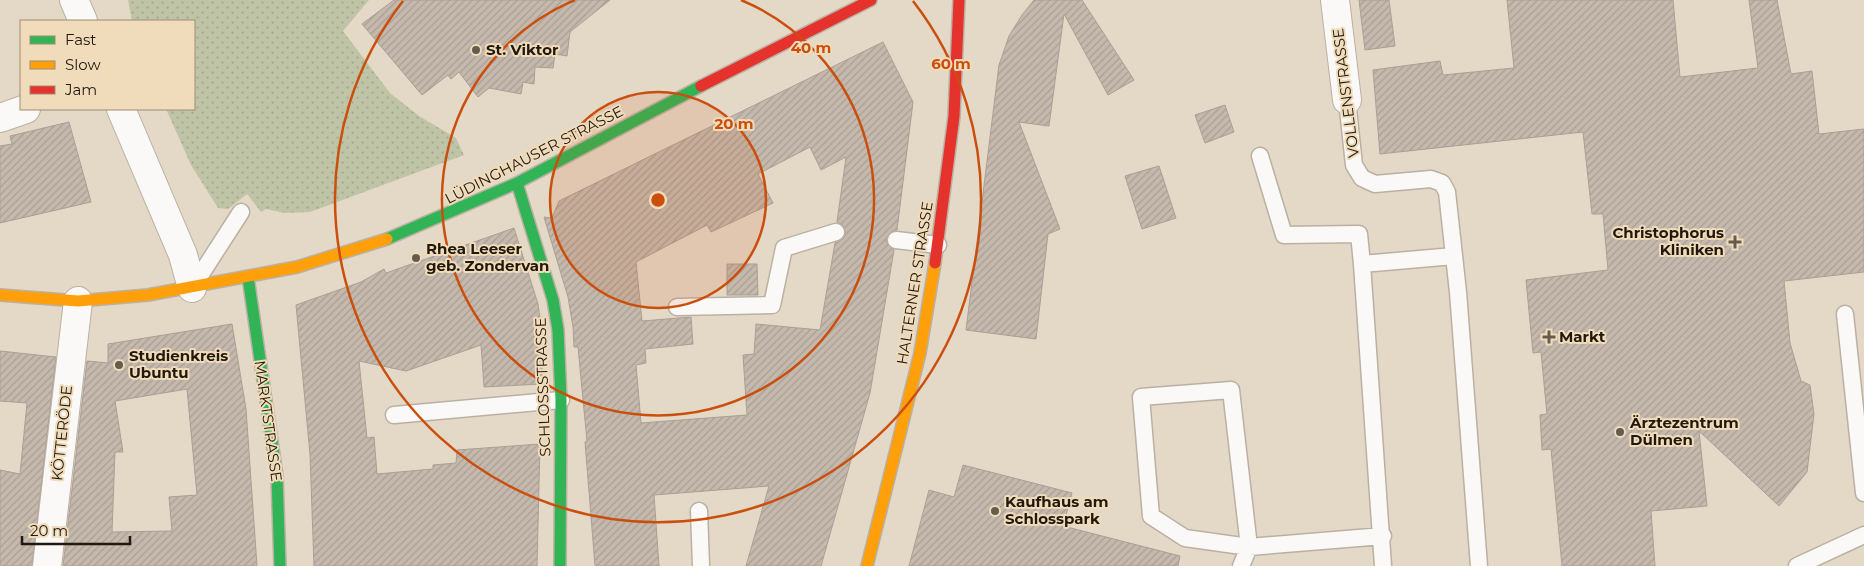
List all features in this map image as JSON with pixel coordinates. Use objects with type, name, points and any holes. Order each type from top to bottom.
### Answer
[{"type":"street","points":[[74,0],[83,20]]},
{"type":"street","name":"LÜDINGHAUSER STRASSE","points":[[0,294],[78,301],[130,297],[192,288],[297,267],[392,238],[517,183],[732,69],[871,0]]},
{"type":"street","name":"HALTERNER STRASSE","points":[[867,566],[920,353],[938,245],[954,116],[960,0]]},
{"type":"street","name":"VOLLENSTRASSE","points":[[1335,0],[1346,100]]},
{"type":"street","points":[[0,118],[23,110]]},
{"type":"street","points":[[121,110],[183,255],[192,288]]},
{"type":"street","name":"SCHLOSSSTRASSE","points":[[517,183],[553,300],[558,330],[561,400],[560,566]]},
{"type":"street","name":"MARKTSTRASSE","points":[[248,277],[277,476],[280,566]]},
{"type":"street","name":"KÖTTERÖDE","points":[[47,566],[78,301]]},
{"type":"lane","name":"VOLLENSTRASSE","points":[[1346,100],[1354,165],[1362,178],[1375,184],[1431,179],[1442,182],[1447,192],[1454,256]]},
{"type":"lane","points":[[1260,156],[1284,235],[1359,234],[1384,566]]},
{"type":"lane","points":[[192,288],[241,212]]},
{"type":"lane","points":[[677,307],[772,306],[784,248],[836,232]]},
{"type":"lane","points":[[896,240],[938,245]]},
{"type":"lane","points":[[1362,264],[1454,256],[1479,566]]},
{"type":"lane","points":[[1845,314],[1864,493]]},
{"type":"lane","points":[[1242,566],[1249,547],[1231,390],[1141,397],[1151,516],[1185,538],[1249,547],[1382,536]]},
{"type":"lane","points":[[394,415],[561,400]]},
{"type":"lane","points":[[699,511],[701,566]]},
{"type":"lane","points":[[1797,566],[1864,535]]},
{"type":"green space","points":[[128,0],[369,0],[343,31],[390,93],[419,116],[456,138],[464,155],[310,212],[285,213],[266,209],[261,212],[247,194],[228,209],[218,208],[191,165],[166,110],[195,110],[195,20],[132,20]]},
{"type":"building","name":"St. Viktor","points":[[394,0],[610,0],[570,32],[567,56],[555,54],[553,68],[535,67],[534,84],[523,82],[521,94],[489,88],[478,97],[459,72],[451,79],[448,75],[422,95],[362,24]]},
{"type":"building","points":[[1034,0],[1082,0],[1134,80],[1108,95],[1064,14],[1049,126],[1019,122],[1060,229],[1048,234],[1036,339],[966,330],[999,65],[1009,36]]},
{"type":"building","points":[[1359,0],[1389,0],[1395,46],[1365,50]]},
{"type":"building","name":"Christophorus Kliniken","points":[[1507,0],[1673,0],[1680,77],[1758,68],[1749,0],[1777,0],[1791,74],[1812,71],[1819,134],[1864,129],[1864,272],[1784,281],[1790,343],[1801,381],[1810,385],[1814,414],[1807,472],[1779,506],[1699,431],[1707,506],[1651,511],[1655,566],[1562,566],[1551,449],[1542,450],[1540,415],[1547,414],[1541,352],[1533,353],[1526,280],[1608,270],[1603,214],[1592,214],[1583,132],[1380,154],[1373,70],[1440,61],[1443,75],[1514,68]]},
{"type":"building","points":[[883,42],[913,102],[897,230],[892,231],[886,238],[887,244],[894,250],[870,393],[821,566],[746,566],[769,486],[654,495],[659,566],[595,566],[585,442],[587,441],[578,347],[574,347],[568,297],[544,217],[552,218],[559,201]],"holes":[[[810,147],[821,170],[846,157],[837,222],[843,225],[846,234],[843,239],[835,243],[820,330],[756,324],[754,354],[743,355],[747,415],[641,423],[636,365],[646,363],[645,349],[693,344],[691,317],[642,321],[636,262],[707,225],[711,232],[773,203],[758,174]]]},
{"type":"building","points":[[1225,105],[1234,132],[1205,143],[1195,115]]},
{"type":"building","points":[[69,122],[91,202],[0,223],[0,146],[12,144],[10,136]]},
{"type":"building","points":[[1159,166],[1176,218],[1142,229],[1125,176]]},
{"type":"building","points":[[514,228],[538,304],[542,332],[542,384],[484,387],[481,345],[406,371],[359,361],[367,438],[374,437],[377,474],[433,469],[433,465],[456,463],[457,450],[540,444],[537,566],[314,566],[310,454],[296,305],[361,282],[384,269],[386,273]]},
{"type":"building","points":[[727,264],[757,264],[758,295],[727,295]]},
{"type":"building","points":[[232,324],[246,409],[257,566],[63,566],[87,361],[108,363],[108,344]],"holes":[[[187,389],[197,495],[169,497],[172,531],[112,532],[115,452],[123,452],[115,401]]]},
{"type":"building","points":[[0,351],[56,357],[32,566],[0,566],[0,470],[20,474],[27,403],[0,401]]},
{"type":"building","name":"Kaufhaus am Schlosspark","points":[[963,465],[1072,493],[1063,526],[1180,556],[1178,566],[909,566],[929,490],[954,497]]},
{"type":"traffic: fast","points":[[387,239],[517,183],[701,86]]},
{"type":"traffic: fast","points":[[517,183],[553,300],[558,330],[561,400],[560,566]]},
{"type":"traffic: fast","points":[[248,277],[277,476],[280,566]]},
{"type":"traffic: slow","points":[[0,295],[78,301],[148,295],[297,267],[387,239]]},
{"type":"traffic: slow","points":[[867,566],[920,353],[935,263]]},
{"type":"traffic: jam","points":[[701,86],[871,0]]},
{"type":"traffic: jam","points":[[935,263],[954,116],[959,0]]},
{"type":"place","name":"St. Viktor","points":[[476,50]]},
{"type":"place","name":"Christophorus Kliniken","points":[[1735,242]]},
{"type":"place","name":"Rhea Leeser geb. Zondervan","points":[[416,258]]},
{"type":"place","name":"Markt","points":[[1549,337]]},
{"type":"place","name":"Studienkreis Ubuntu","points":[[119,365]]},
{"type":"place","name":"Ärztezentrum Dülmen","points":[[1620,432]]},
{"type":"place","name":"Kaufhaus am Schlosspark","points":[[995,511]]}]
